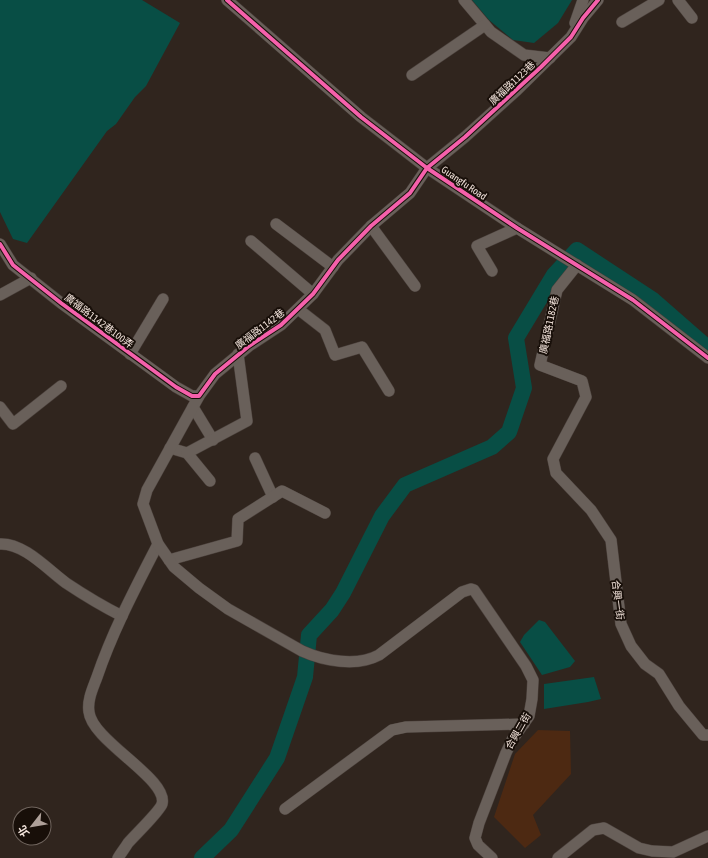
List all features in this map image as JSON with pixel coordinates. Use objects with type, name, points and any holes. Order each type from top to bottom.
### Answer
[{"type":"street","name":"Guangfu Road","points":[[227,0],[360,117],[427,168],[517,228],[633,300],[708,358]]},
{"type":"street","points":[[464,0],[491,32],[524,55],[550,58]]},
{"type":"street","points":[[571,37],[583,0]]},
{"type":"street","name":"廣福路1123巷","points":[[427,168],[465,137],[550,58],[571,37],[583,18],[598,0]]},
{"type":"street","points":[[622,22],[659,0]]},
{"type":"street","points":[[678,0],[692,18]]},
{"type":"street","points":[[412,75],[485,25]]},
{"type":"street","name":"廣福路1142巷","points":[[427,168],[410,194],[371,226],[333,267],[313,294],[298,309],[281,325],[238,354],[215,374],[192,407],[147,490],[143,504],[158,544],[174,567],[199,588],[228,608],[313,656],[338,662],[373,658],[462,592],[471,589]]},
{"type":"street","points":[[276,224],[333,267]]},
{"type":"street","points":[[371,226],[415,286]]},
{"type":"street","points":[[492,271],[477,246],[517,228]]},
{"type":"street","points":[[252,241],[313,294]]},
{"type":"street","name":"廣福路1142巷100弄","points":[[0,244],[13,265],[61,302],[176,387],[192,396],[199,396]]},
{"type":"street","name":"廣福路1182巷","points":[[576,265],[557,290],[540,365],[582,381],[586,398],[553,459],[556,473],[591,510]]},
{"type":"street","points":[[0,295],[31,278]]},
{"type":"street","points":[[130,354],[163,300]]},
{"type":"street","points":[[298,309],[324,330],[335,355],[362,348],[389,391]]},
{"type":"street","points":[[187,454],[247,421],[238,354]]},
{"type":"street","points":[[0,406],[13,424],[61,386]]},
{"type":"street","points":[[192,407],[213,440]]},
{"type":"street","points":[[170,448],[187,454],[210,481]]},
{"type":"street","points":[[255,458],[272,497]]},
{"type":"street","points":[[169,560],[237,541],[238,519],[282,491],[325,513]]},
{"type":"street","name":"合興一街","points":[[591,510],[611,540],[621,624],[631,646],[645,664],[659,674],[679,706],[703,735],[708,735]]},
{"type":"street","points":[[0,544],[8,544],[19,548],[43,564],[64,582],[98,604],[122,616]]},
{"type":"street","points":[[118,858],[128,844],[162,805],[163,796],[156,785],[92,722],[89,712],[89,701],[106,651],[158,544]]},
{"type":"street","name":"合興二街","points":[[471,589],[474,590],[526,666],[533,680],[529,716],[512,740],[506,753],[479,823],[475,838],[478,845],[492,858]]},
{"type":"street","points":[[285,809],[392,730],[406,727],[524,724]]},
{"type":"street","points":[[558,858],[593,830],[604,828],[639,848],[652,851],[673,852],[708,836]]},
{"type":"shaded area","points":[[538,730],[570,731],[571,774],[533,815],[541,835],[525,848],[494,817],[515,754]]},
{"type":"water","points":[[0,0],[142,0],[180,23],[146,86],[135,97],[116,124],[107,131],[27,243],[13,239],[0,212]]},
{"type":"water","points":[[472,0],[572,0],[558,23],[534,43],[513,40],[489,20]]},
{"type":"water","points":[[539,620],[545,622],[575,661],[570,667],[542,675],[520,642],[524,635]]},
{"type":"water","points":[[594,677],[601,699],[544,709],[544,684]]},
{"type":"waterway","points":[[202,858],[231,830],[277,758],[305,677],[309,635],[332,610],[343,593],[382,516],[405,485],[492,447],[509,432],[524,388],[516,338],[554,275],[577,250],[653,300],[708,348]]},
{"type":"cycle path","points":[[227,0],[361,117],[427,168],[517,228],[633,300],[708,358]]},
{"type":"cycle path","points":[[0,244],[13,265],[61,303],[176,387],[192,396],[199,396],[215,374],[249,346],[281,325],[313,294],[338,260],[371,226],[410,193],[427,168],[465,137],[541,67],[571,37],[583,18],[598,0]]}]
